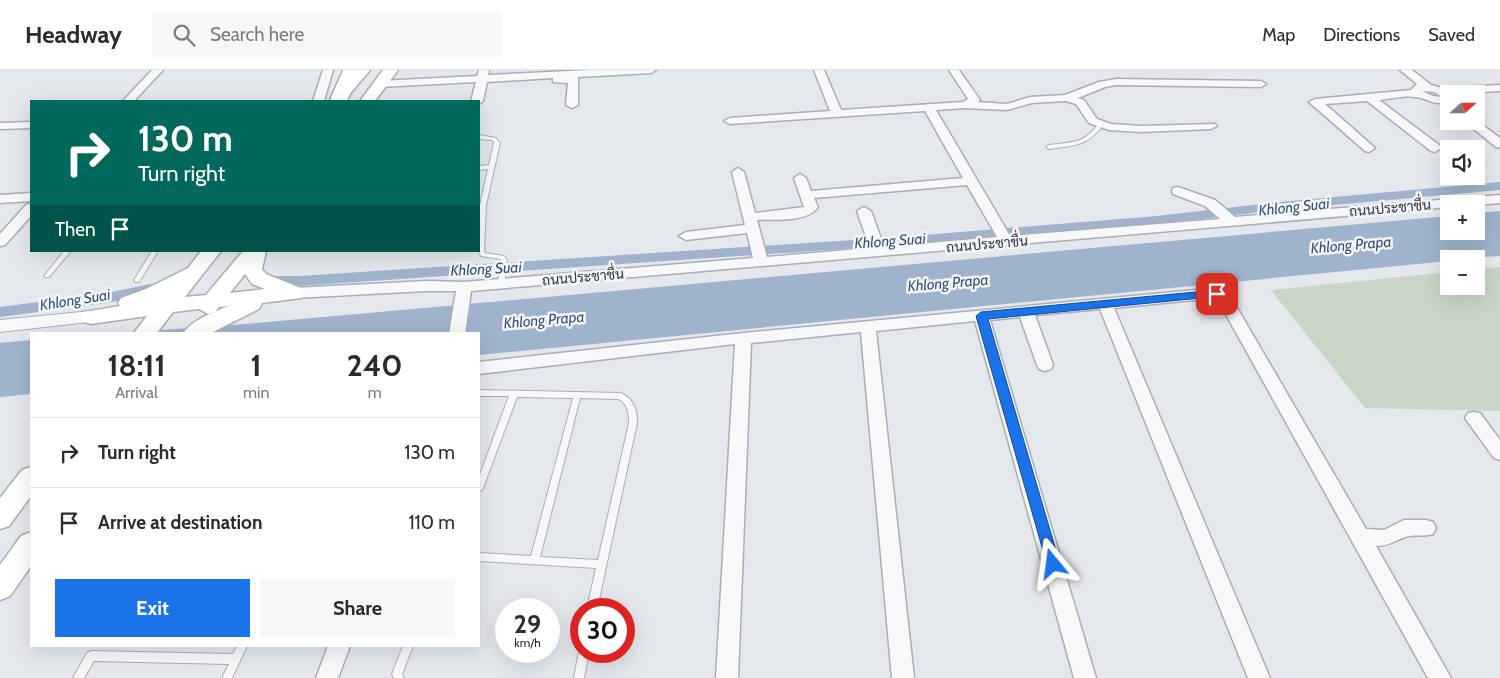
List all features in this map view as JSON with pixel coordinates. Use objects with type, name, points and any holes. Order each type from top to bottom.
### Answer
[{"type":"highway","points":[[338,99],[352,70]]},
{"type":"main road","points":[[338,99],[363,70]]},
{"type":"main road","points":[[368,100],[391,70]]},
{"type":"main road","points":[[91,318],[121,319],[139,331],[167,306],[211,252]]},
{"type":"main road","points":[[196,329],[212,302],[253,252]]},
{"type":"main road","points":[[254,252],[252,269],[259,279],[294,293]]},
{"type":"main road","points":[[91,318],[153,294],[195,272]]},
{"type":"main road","points":[[91,318],[167,306],[294,293]]},
{"type":"main road","points":[[196,329],[237,309],[262,300],[294,293]]},
{"type":"main road","points":[[4,507],[30,478]]},
{"type":"main road","points":[[0,587],[30,545]]},
{"type":"street","points":[[129,100],[158,70]]},
{"type":"street","points":[[318,100],[328,70]]},
{"type":"street","points":[[380,84],[650,70]]},
{"type":"street","points":[[819,70],[837,113]]},
{"type":"street","points":[[954,70],[974,100],[972,103],[965,105]]},
{"type":"street","points":[[1405,70],[1422,90],[1440,97]]},
{"type":"street","points":[[477,100],[482,78]]},
{"type":"street","points":[[482,78],[574,79],[572,106]]},
{"type":"street","points":[[730,121],[928,107],[1018,105],[1030,100],[1066,98],[1103,84],[1116,82],[1262,84]]},
{"type":"street","points":[[1369,148],[1315,102],[1370,98],[1422,90]]},
{"type":"street","points":[[1066,98],[1080,102],[1089,118],[1100,125],[1141,129],[1211,126]]},
{"type":"street","points":[[1370,98],[1435,148]]},
{"type":"street","points":[[928,107],[1003,236]]},
{"type":"street","points":[[0,126],[30,124]]},
{"type":"street","points":[[1482,130],[1500,144]]},
{"type":"street","points":[[738,172],[759,255]]},
{"type":"street","points":[[686,236],[806,212],[811,207],[800,178]]},
{"type":"street","points":[[806,195],[971,181]]},
{"type":"street","points":[[1178,191],[1203,199],[1226,216]]},
{"type":"street","points":[[0,199],[30,197]]},
{"type":"street","name":"ถนนประชาชื่น","points":[[294,293],[426,286],[463,295],[502,279],[759,255],[1226,216],[1500,199]]},
{"type":"street","points":[[0,242],[30,209]]},
{"type":"street","points":[[864,211],[876,246]]},
{"type":"street","points":[[480,368],[743,338],[1217,294],[1224,297],[1440,678]]},
{"type":"street","points":[[457,332],[463,295]]},
{"type":"street","points":[[1105,304],[1259,678]]},
{"type":"street","points":[[1026,311],[1046,365]]},
{"type":"street","points":[[981,316],[1085,678]]},
{"type":"street","points":[[0,326],[91,318]]},
{"type":"street","points":[[868,327],[903,678]]},
{"type":"street","points":[[727,678],[743,338]]},
{"type":"street","points":[[1474,418],[1500,453]]},
{"type":"street","points":[[1360,537],[1386,538],[1404,528],[1426,528]]},
{"type":"street","points":[[327,678],[339,647]]},
{"type":"lane","points":[[1049,147],[1087,140],[1094,136],[1100,125]]},
{"type":"lane","points":[[480,138],[494,139],[496,143],[481,205],[481,251],[483,255],[502,257],[504,260],[502,279]]},
{"type":"lane","points":[[480,168],[490,167]]},
{"type":"lane","points":[[47,276],[67,252]]},
{"type":"lane","points":[[137,280],[155,252]]},
{"type":"lane","points":[[480,393],[620,396],[629,402],[633,410],[631,432],[594,598]]},
{"type":"lane","points":[[480,485],[514,394]]},
{"type":"lane","points":[[535,559],[578,396]]},
{"type":"lane","points":[[480,557],[601,564]]},
{"type":"lane","points":[[227,678],[242,647]]},
{"type":"lane","points":[[399,678],[397,674],[408,647]]},
{"type":"lane","points":[[78,678],[91,656],[236,659]]},
{"type":"lane","points":[[579,678],[582,663]]},
{"type":"green space","points":[[1500,267],[1500,411],[1365,408],[1271,290],[1440,273],[1440,295],[1485,295],[1485,268]]},
{"type":"water","name":"Khlong Prapa","points":[[1500,211],[1500,256],[1485,257],[1485,250],[1440,250],[1440,262],[480,355],[480,332],[133,332],[246,324],[1440,217],[1440,240],[1485,240],[1485,212]]},
{"type":"water","points":[[30,340],[30,394],[0,397],[0,343]]},
{"type":"waterway","name":"Khlong Suai","points":[[279,279],[299,281],[545,266],[900,241],[1157,220],[1279,206],[1500,186]]},
{"type":"waterway","name":"Khlong Suai","points":[[0,312],[107,298],[150,289]]},
{"type":"route","points":[[1053,564],[981,316],[1217,294]]}]
